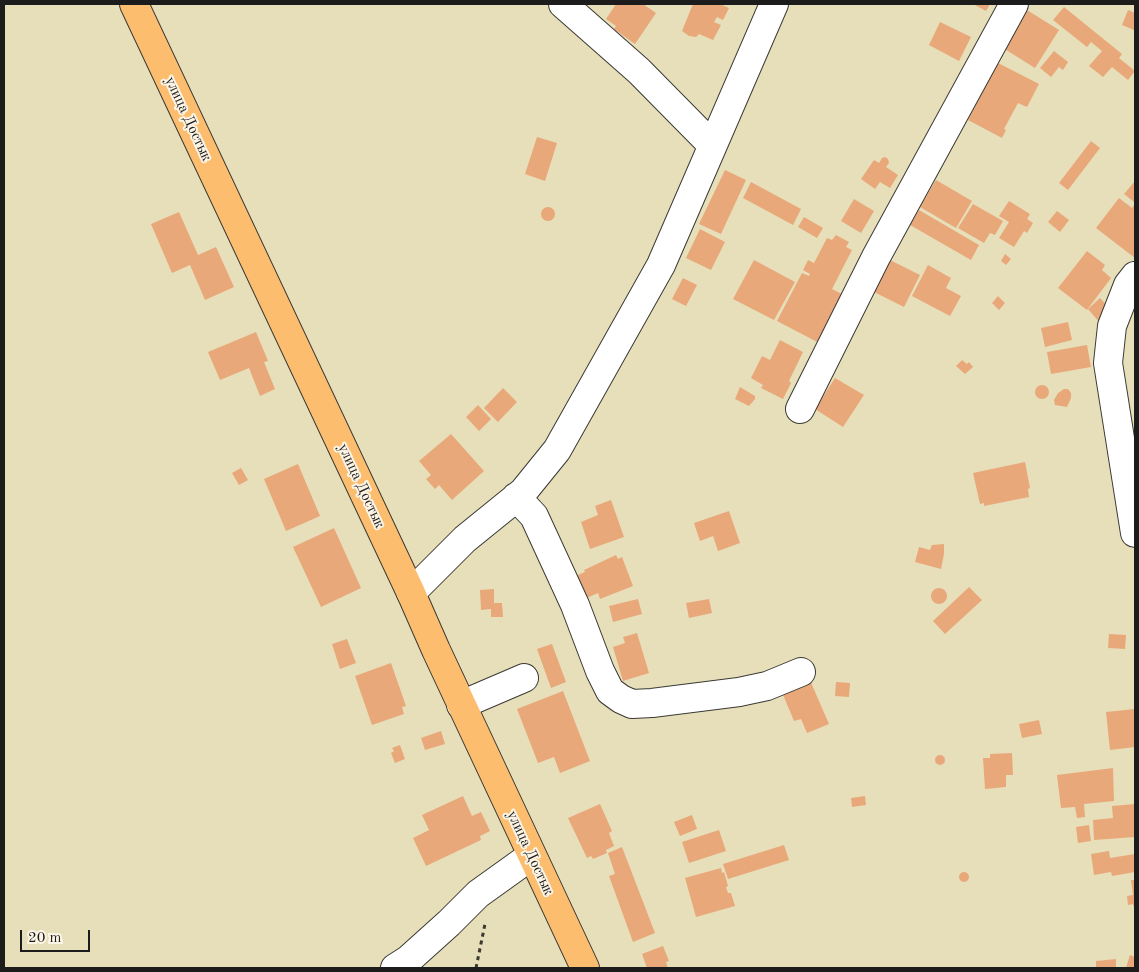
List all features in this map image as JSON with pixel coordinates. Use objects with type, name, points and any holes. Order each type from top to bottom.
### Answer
[{"type":"main road","name":"улица Достык","points":[[134,4],[585,968]]},
{"type":"street","points":[[563,4],[639,71],[712,145]]},
{"type":"street","points":[[411,593],[466,539],[523,492],[557,450],[660,265],[774,4]]},
{"type":"street","points":[[800,409],[876,257],[1014,4]]},
{"type":"street","points":[[1135,276],[1128,285],[1112,326],[1108,363],[1135,533]]},
{"type":"street","points":[[516,497],[534,516],[575,605],[600,671],[610,691],[621,699],[632,704],[652,703],[740,692],[767,686],[801,672]]},
{"type":"street","points":[[461,705],[524,678]]},
{"type":"street","points":[[395,968],[409,959],[478,894],[531,856]]},
{"type":"building","points":[[616,4],[643,4],[656,13],[635,44],[614,29],[616,26],[606,19]]},
{"type":"building","points":[[693,4],[720,4],[729,8],[723,20],[717,17],[714,22],[721,25],[713,40],[699,34],[696,37],[689,36],[682,31]]},
{"type":"building","points":[[973,4],[990,4],[986,11]]},
{"type":"building","points":[[1064,7],[1122,54],[1119,58],[1135,71],[1128,80],[1112,67],[1103,77],[1089,66],[1102,51],[1091,42],[1087,47],[1053,20]]},
{"type":"building","points":[[1027,10],[1059,30],[1035,68],[1003,48]]},
{"type":"building","points":[[1128,10],[1135,13],[1134,30],[1122,25]]},
{"type":"building","points":[[940,22],[971,37],[959,61],[929,45]]},
{"type":"building","points":[[1054,51],[1068,62],[1063,70],[1059,67],[1051,77],[1040,68]]},
{"type":"building","points":[[998,63],[1039,84],[1027,107],[1018,103],[1004,129],[1006,130],[1002,138],[968,120]]},
{"type":"building","points":[[537,137],[557,143],[545,181],[525,174]]},
{"type":"building","points":[[1091,141],[1100,148],[1068,190],[1059,183]]},
{"type":"building","points":[[885,157],[889,163],[886,167],[898,175],[890,188],[880,182],[875,189],[861,179],[874,160],[879,163]]},
{"type":"building","points":[[725,170],[746,180],[721,234],[699,224]]},
{"type":"building","points":[[936,180],[972,201],[956,228],[920,207]]},
{"type":"building","points":[[1135,181],[1135,201],[1134,202],[1124,194]]},
{"type":"building","points":[[751,182],[801,209],[793,225],[743,198]]},
{"type":"building","points":[[1119,198],[1132,208],[1135,204],[1135,258],[1096,228]]},
{"type":"building","points":[[854,199],[874,211],[861,233],[841,221]]},
{"type":"building","points":[[1009,201],[1030,214],[1027,219],[1033,223],[1027,233],[1024,231],[1014,247],[999,238],[1009,222],[999,216]]},
{"type":"building","points":[[973,204],[1003,221],[995,235],[990,233],[984,243],[958,228]]},
{"type":"building","points":[[545,207],[551,207],[555,214],[551,221],[545,221],[541,217],[541,211]]},
{"type":"building","points":[[919,210],[979,245],[971,260],[910,225]]},
{"type":"building","points":[[1057,211],[1069,220],[1060,232],[1048,222]]},
{"type":"building","points":[[179,212],[198,255],[216,247],[234,287],[205,300],[190,265],[172,273],[151,224]]},
{"type":"building","points":[[804,217],[823,228],[817,238],[798,227]]},
{"type":"building","points":[[700,229],[725,242],[711,270],[686,258]]},
{"type":"building","points":[[836,235],[849,242],[846,247],[852,250],[832,289],[846,296],[821,344],[777,321],[802,273],[809,276],[810,274],[803,270],[808,260],[814,263],[827,238],[832,240]]},
{"type":"building","points":[[1087,251],[1105,265],[1102,270],[1111,278],[1087,310],[1058,288]]},
{"type":"building","points":[[1005,254],[1011,259],[1006,265],[1001,261]]},
{"type":"building","points":[[888,259],[920,275],[904,307],[872,291]]},
{"type":"building","points":[[754,260],[795,282],[774,320],[733,299]]},
{"type":"building","points":[[928,265],[951,278],[946,288],[961,296],[950,316],[912,296]]},
{"type":"building","points":[[683,278],[697,285],[686,306],[672,299]]},
{"type":"building","points":[[998,296],[1005,303],[999,310],[992,303]]},
{"type":"building","points":[[1100,298],[1108,307],[1100,323],[1088,309]]},
{"type":"building","points":[[1068,322],[1072,340],[1045,347],[1041,328]]},
{"type":"building","points":[[256,332],[268,361],[264,362],[275,389],[260,396],[249,368],[220,380],[208,352]]},
{"type":"building","points":[[780,340],[803,352],[789,381],[791,383],[783,399],[761,388],[763,385],[751,378],[762,356],[770,360]]},
{"type":"building","points":[[1087,345],[1091,367],[1051,374],[1047,352]]},
{"type":"building","points":[[962,360],[967,364],[969,362],[973,367],[965,374],[956,366]]},
{"type":"building","points":[[835,378],[864,395],[843,427],[815,409]]},
{"type":"building","points":[[1042,385],[1047,387],[1049,392],[1047,397],[1042,399],[1037,397],[1035,392],[1037,387]]},
{"type":"building","points":[[740,387],[755,396],[755,399],[749,406],[735,399]]},
{"type":"building","points":[[503,388],[517,402],[498,422],[484,408]]},
{"type":"building","points":[[1068,389],[1071,393],[1067,407],[1055,405],[1054,400],[1058,393]]},
{"type":"building","points":[[478,405],[491,419],[479,431],[466,417]]},
{"type":"building","points":[[451,434],[484,471],[452,500],[439,485],[435,489],[426,479],[431,475],[419,461]]},
{"type":"building","points":[[1025,462],[1030,488],[1028,489],[1029,497],[984,506],[984,503],[980,504],[973,473]]},
{"type":"building","points":[[298,464],[320,516],[286,531],[264,479]]},
{"type":"building","points":[[241,468],[248,480],[239,485],[232,473]]},
{"type":"building","points":[[611,500],[624,537],[590,549],[581,522],[598,515],[595,506]]},
{"type":"building","points":[[729,511],[740,543],[718,551],[713,536],[700,541],[694,523]]},
{"type":"building","points":[[334,528],[361,588],[321,607],[293,547]]},
{"type":"building","points":[[944,544],[941,569],[915,562],[919,547],[930,550],[932,545]]},
{"type":"building","points":[[616,555],[618,559],[622,557],[633,586],[600,599],[598,593],[582,600],[573,577]]},
{"type":"building","points":[[969,587],[982,600],[945,634],[933,621]]},
{"type":"building","points":[[939,588],[945,590],[947,596],[945,602],[939,604],[933,602],[931,596],[933,590]]},
{"type":"building","points":[[494,589],[494,603],[502,603],[503,617],[491,617],[491,609],[481,610],[480,590]]},
{"type":"building","points":[[638,599],[642,614],[613,622],[609,606]]},
{"type":"building","points":[[709,599],[712,613],[689,618],[686,603]]},
{"type":"building","points":[[637,633],[649,673],[623,681],[613,647],[625,643],[623,637]]},
{"type":"building","points":[[1109,634],[1126,635],[1125,649],[1108,648]]},
{"type":"building","points":[[347,639],[356,663],[340,669],[332,644]]},
{"type":"building","points":[[552,644],[566,682],[551,688],[537,649]]},
{"type":"building","points":[[391,663],[406,706],[402,707],[404,714],[372,725],[355,676]]},
{"type":"building","points":[[809,678],[829,724],[807,733],[801,719],[794,721],[781,690]]},
{"type":"building","points":[[836,682],[850,683],[849,697],[835,696]]},
{"type":"building","points":[[563,691],[590,761],[560,773],[554,757],[538,763],[517,709]]},
{"type":"building","points":[[1135,709],[1135,747],[1110,750],[1106,712]]},
{"type":"building","points":[[1039,720],[1042,734],[1022,738],[1019,724]]},
{"type":"building","points":[[441,731],[445,744],[425,750],[421,738]]},
{"type":"building","points":[[400,745],[405,759],[395,763],[391,753],[394,751],[392,748]]},
{"type":"building","points":[[1012,753],[1013,775],[1006,775],[1006,787],[985,789],[983,758],[990,758],[990,754]]},
{"type":"building","points":[[940,755],[945,760],[940,765],[935,760]]},
{"type":"building","points":[[1113,768],[1114,801],[1084,804],[1085,817],[1077,818],[1075,807],[1061,808],[1057,775]]},
{"type":"building","points":[[463,796],[472,816],[481,812],[490,831],[480,836],[481,840],[426,866],[413,838],[429,830],[422,815]]},
{"type":"building","points":[[865,796],[866,805],[852,807],[851,798]]},
{"type":"building","points":[[600,804],[612,831],[609,833],[614,846],[606,850],[607,853],[593,859],[591,856],[587,858],[568,818]]},
{"type":"building","points":[[1135,804],[1135,837],[1094,840],[1093,820],[1113,818],[1112,806]]},
{"type":"building","points":[[692,815],[697,829],[680,836],[674,822]]},
{"type":"building","points":[[1089,825],[1091,841],[1078,843],[1076,827]]},
{"type":"building","points":[[719,830],[726,851],[689,863],[682,842]]},
{"type":"building","points":[[784,845],[789,860],[728,879],[723,864]]},
{"type":"building","points":[[622,847],[655,933],[633,942],[609,876],[615,874],[608,853]]},
{"type":"building","points":[[1109,851],[1110,858],[1135,854],[1135,872],[1112,876],[1111,872],[1094,875],[1091,854]]},
{"type":"building","points":[[721,868],[728,886],[726,887],[728,893],[731,893],[735,906],[696,917],[685,878]]},
{"type":"building","points":[[962,872],[966,872],[969,877],[968,881],[962,882],[959,879],[959,875]]},
{"type":"building","points":[[1131,880],[1135,880],[1135,911],[1133,904],[1128,905],[1127,896],[1133,895]]},
{"type":"building","points":[[663,946],[669,961],[666,962],[668,968],[647,968],[642,954]]},
{"type":"building","points":[[1130,955],[1135,957],[1135,968],[1126,968]]},
{"type":"building","points":[[1116,959],[1116,968],[1096,968],[1096,961]]}]
